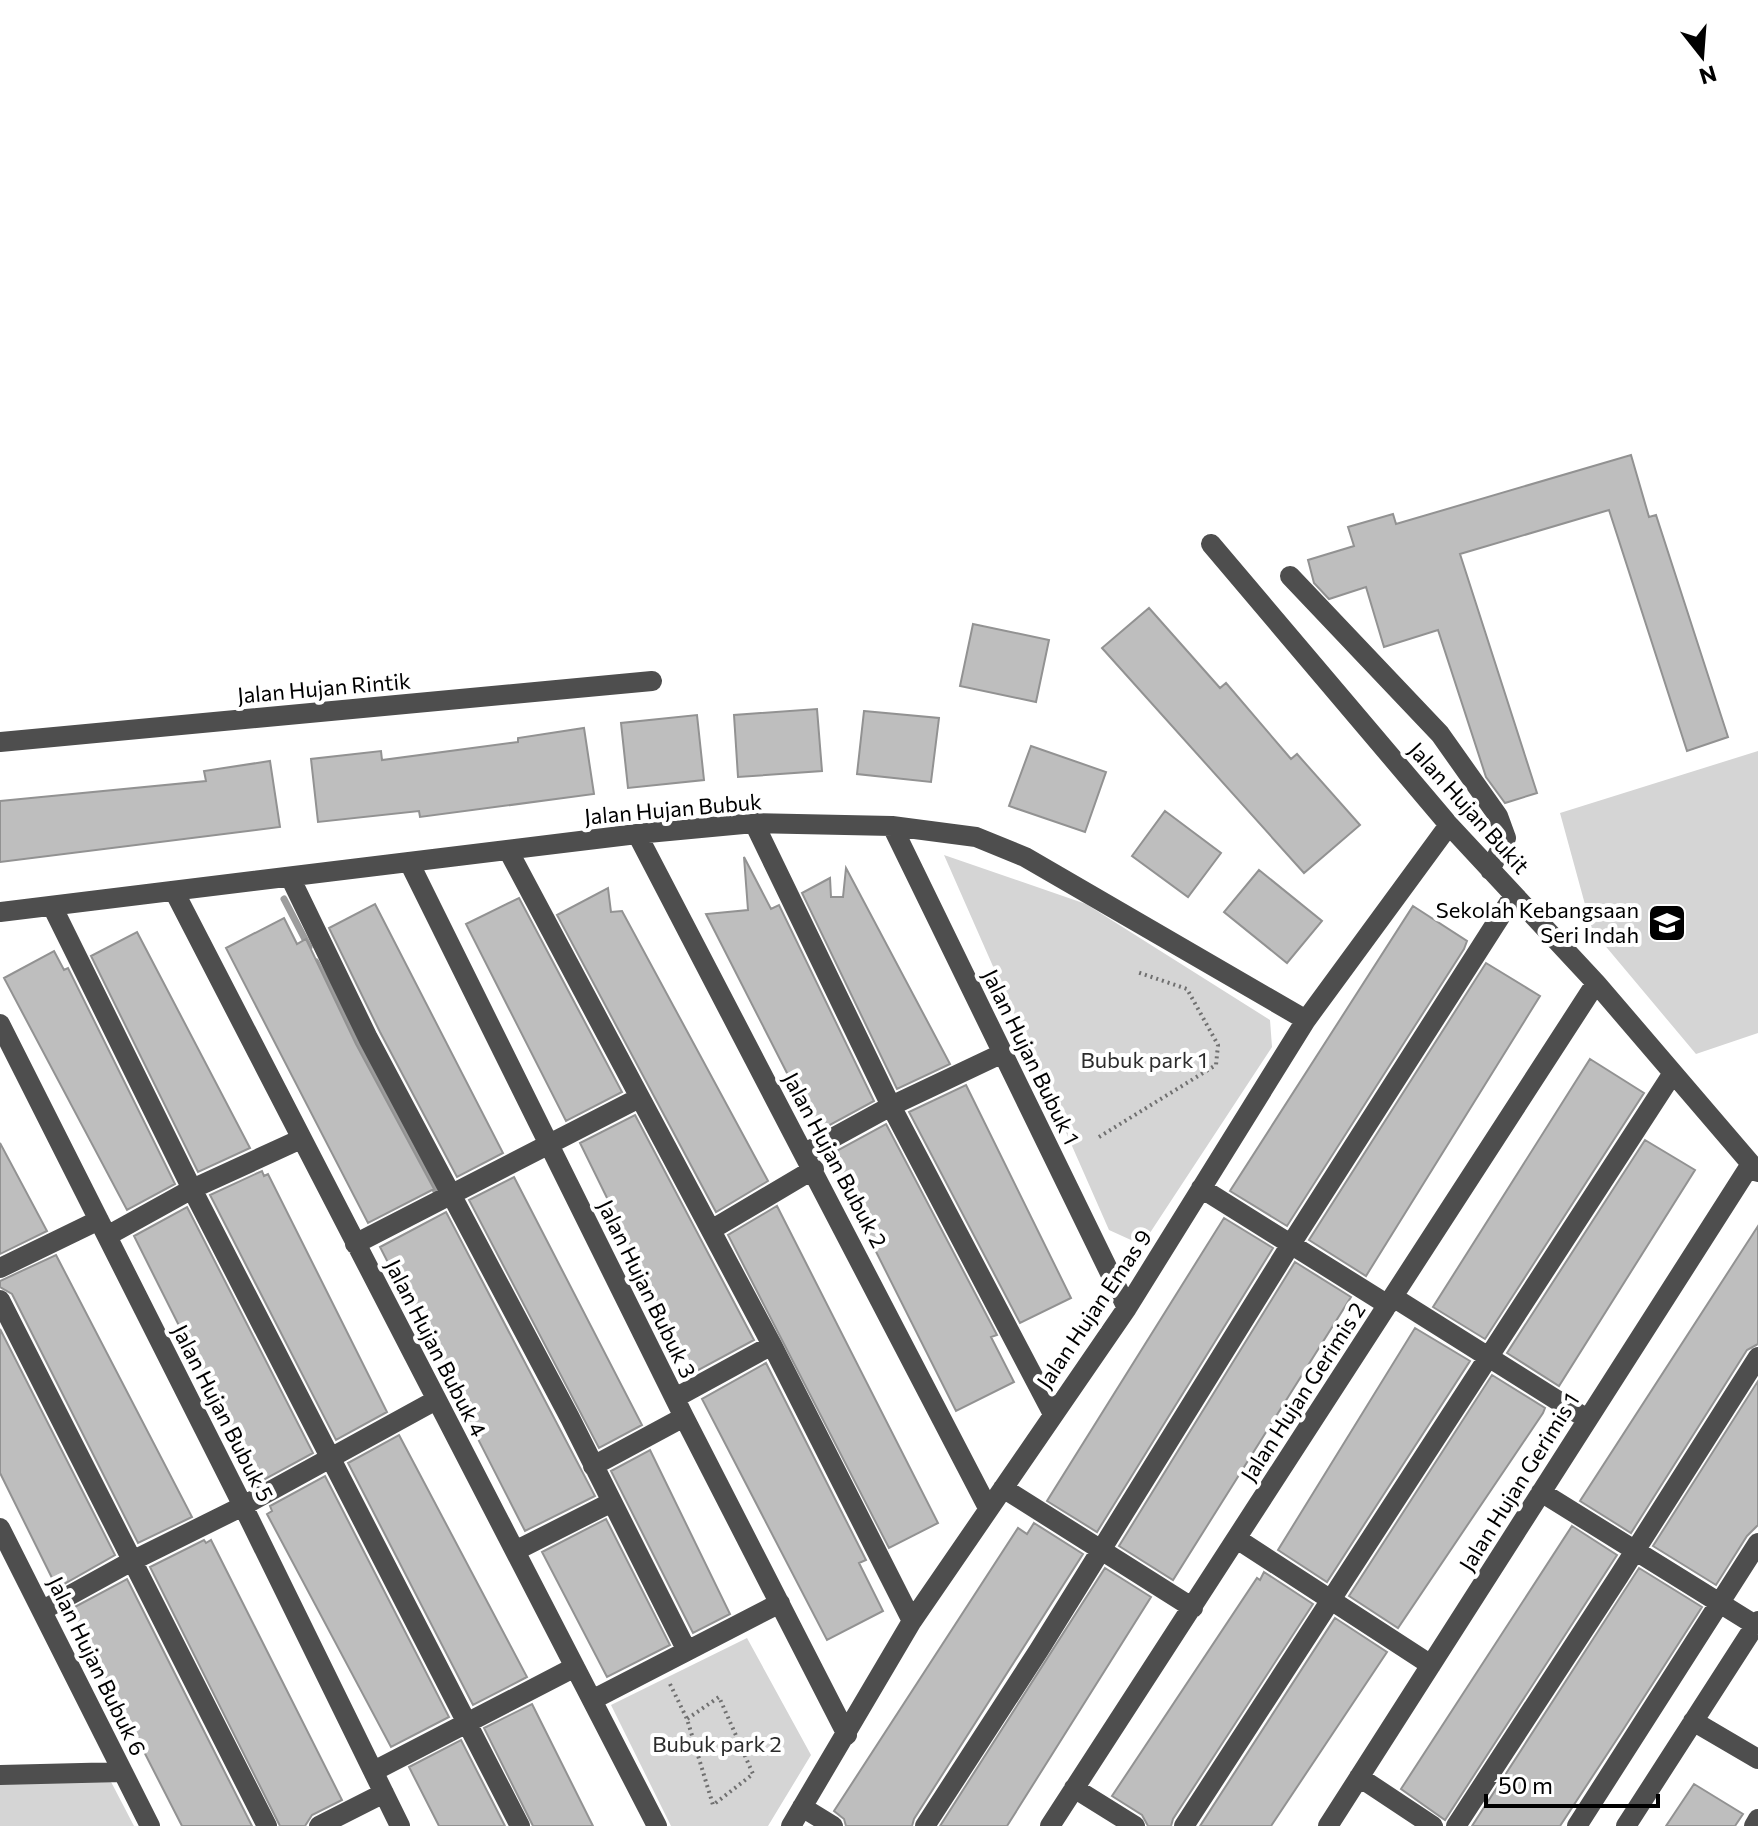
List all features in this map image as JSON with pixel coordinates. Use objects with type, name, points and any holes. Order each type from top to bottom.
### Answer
[{"type":"street","name":"Jalan Hujan Bukit","points":[[1211,544],[1449,825],[1596,983],[1754,1168]]},
{"type":"street","points":[[1290,576],[1440,734],[1498,816],[1506,838],[1490,870]]},
{"type":"street","name":"Jalan Hujan Rintik","points":[[0,742],[652,681]]},
{"type":"street","points":[[754,823],[891,1106],[1053,1414]]},
{"type":"street","name":"Jalan Hujan Bubuk","points":[[0,912],[637,834],[754,823],[892,826],[976,837],[1025,857],[1306,1020]]},
{"type":"street","name":"Jalan Hujan Emas 9","points":[[791,1826],[912,1621],[1127,1308],[1306,1020],[1449,825]]},
{"type":"street","name":"Jalan Hujan Bubuk 1","points":[[892,826],[1127,1308]]},
{"type":"street","name":"Jalan Hujan Bubuk 2","points":[[637,834],[810,1161],[988,1508]]},
{"type":"street","points":[[508,850],[772,1345],[912,1621]]},
{"type":"street","name":"Jalan Hujan Bubuk 3","points":[[409,862],[684,1417],[847,1735]]},
{"type":"street","points":[[290,877],[443,1198],[570,1418],[687,1651]]},
{"type":"street","name":"Jalan Hujan Bubuk 4","points":[[174,891],[657,1826]]},
{"type":"street","points":[[925,1826],[1514,895]]},
{"type":"street","points":[[52,906],[192,1189],[520,1826]]},
{"type":"street","name":"Jalan Hujan Gerimis 2","points":[[1050,1826],[1596,983]]},
{"type":"street","name":"Jalan Hujan Bubuk 5","points":[[0,1024],[400,1826]]},
{"type":"street","points":[[711,1230],[891,1106],[1003,1053]]},
{"type":"street","points":[[1184,1826],[1673,1073]]},
{"type":"street","points":[[355,1244],[639,1098]]},
{"type":"street","points":[[0,1268],[103,1228],[301,1139]]},
{"type":"street","name":"Jalan Hujan Gerimis 1","points":[[1328,1826],[1587,1419],[1754,1168]]},
{"type":"street","points":[[1201,1188],[1291,1244],[1488,1356],[1587,1419]]},
{"type":"street","points":[[0,1300],[267,1826]]},
{"type":"street","points":[[675,1398],[772,1345]]},
{"type":"street","points":[[1456,1826],[1758,1357]]},
{"type":"street","points":[[43,1610],[132,1561],[243,1506],[436,1400]]},
{"type":"street","points":[[593,1466],[684,1417]]},
{"type":"street","points":[[1003,1488],[1193,1608]]},
{"type":"street","points":[[1541,1492],[1756,1623],[1626,1826]]},
{"type":"street","points":[[515,1551],[612,1502]]},
{"type":"street","name":"Jalan Hujan Bubuk 6","points":[[0,1528],[6,1550],[43,1610],[150,1826]]},
{"type":"street","points":[[1237,1539],[1431,1665]]},
{"type":"street","points":[[1577,1826],[1758,1543]]},
{"type":"street","points":[[592,1700],[780,1603]]},
{"type":"street","points":[[374,1771],[575,1667]]},
{"type":"street","points":[[1693,1721],[1758,1759]]},
{"type":"street","points":[[0,1775],[122,1772]]},
{"type":"street","points":[[1359,1777],[1433,1826]]},
{"type":"street","points":[[1074,1788],[1135,1826]]},
{"type":"street","points":[[319,1826],[384,1793]]},
{"type":"street","points":[[802,1807],[833,1826]]},
{"type":"street","points":[[1754,1826],[1758,1819]]},
{"type":"path","points":[[1099,1137],[1216,1065],[1218,1045],[1187,989],[1137,972]]},
{"type":"path","points":[[669,1681],[687,1719],[713,1805],[753,1774],[719,1697],[687,1719]]},
{"type":"green space","points":[[1758,751],[1758,1033],[1696,1054],[1592,930],[1560,813]]},
{"type":"green space","name":"Bubuk park 1","points":[[944,855],[1086,904],[1270,1020],[1272,1047],[1142,1245],[1109,1230]]},
{"type":"green space","name":"Bubuk park 2","points":[[747,1638],[811,1755],[768,1826],[671,1826],[611,1705]]},
{"type":"green space","points":[[0,1774],[109,1778],[134,1826],[0,1826]]},
{"type":"building","points":[[1631,455],[1649,517],[1656,515],[1728,737],[1687,751],[1609,510],[1460,554],[1537,793],[1505,803],[1486,777],[1438,630],[1384,647],[1366,587],[1329,599],[1314,583],[1308,560],[1354,546],[1348,527],[1393,514],[1396,524]]},
{"type":"building","points":[[1149,608],[1220,688],[1226,683],[1291,759],[1297,754],[1360,825],[1304,873],[1102,648]]},
{"type":"building","points":[[973,624],[1049,640],[1036,702],[960,686]]},
{"type":"building","points":[[817,709],[822,771],[738,777],[734,715]]},
{"type":"building","points":[[864,711],[939,718],[931,782],[857,774]]},
{"type":"building","points":[[697,715],[704,780],[628,788],[621,723]]},
{"type":"building","points":[[584,728],[594,794],[420,817],[419,811],[318,822],[311,759],[381,751],[382,760],[518,742],[518,738]]},
{"type":"building","points":[[1031,746],[1106,772],[1085,832],[1009,806]]},
{"type":"building","points":[[270,761],[280,827],[0,862],[0,801],[206,781],[204,771]]},
{"type":"building","points":[[1165,811],[1221,853],[1188,897],[1132,856]]},
{"type":"building","points":[[744,857],[771,909],[779,905],[874,1101],[817,1132],[706,914],[748,910]]},
{"type":"building","points":[[846,868],[950,1064],[897,1089],[802,893],[830,878],[831,897],[843,897]]},
{"type":"building","points":[[1259,870],[1322,921],[1287,963],[1224,912]]},
{"type":"building","points":[[608,888],[611,912],[622,911],[768,1181],[716,1212],[557,915]]},
{"type":"building","points":[[519,898],[622,1092],[566,1121],[466,924]]},
{"type":"building","points":[[375,904],[503,1153],[457,1177],[329,928]]},
{"type":"building","points":[[1413,906],[1467,941],[1464,949],[1287,1226],[1230,1191]]},
{"type":"building","points":[[284,918],[297,944],[306,939],[356,1044],[434,1189],[368,1223],[226,948]]},
{"type":"building","points":[[137,932],[250,1148],[198,1172],[91,956]]},
{"type":"building","points":[[54,951],[64,970],[68,968],[175,1184],[127,1210],[4,978]]},
{"type":"building","points":[[1486,963],[1540,996],[1366,1276],[1309,1240]]},
{"type":"building","points":[[1590,1059],[1644,1093],[1485,1339],[1433,1307]]},
{"type":"building","points":[[966,1085],[1071,1298],[1020,1323],[909,1112]]},
{"type":"building","points":[[635,1115],[754,1340],[693,1373],[580,1143]]},
{"type":"building","points":[[886,1124],[997,1335],[991,1337],[1014,1382],[956,1411],[829,1158],[829,1155]]},
{"type":"building","points":[[1645,1140],[1695,1170],[1559,1386],[1507,1353]]},
{"type":"building","points":[[0,1143],[47,1231],[0,1254]]},
{"type":"building","points":[[262,1171],[264,1176],[268,1174],[387,1412],[336,1440],[210,1195]]},
{"type":"building","points":[[514,1177],[642,1425],[599,1448],[469,1200]]},
{"type":"building","points":[[777,1206],[938,1523],[889,1548],[728,1235]]},
{"type":"building","points":[[187,1207],[313,1453],[258,1483],[134,1236]]},
{"type":"building","points":[[446,1212],[595,1496],[525,1531],[380,1247]]},
{"type":"building","points":[[1224,1218],[1273,1248],[1097,1532],[1047,1501]]},
{"type":"building","points":[[1758,1226],[1758,1344],[1747,1350],[1631,1533],[1580,1501]]},
{"type":"building","points":[[56,1255],[192,1517],[138,1543],[12,1294],[0,1287],[0,1281]]},
{"type":"building","points":[[1295,1262],[1351,1297],[1173,1580],[1119,1546]]},
{"type":"building","points":[[1415,1328],[1470,1361],[1327,1582],[1278,1550]]},
{"type":"building","points":[[0,1329],[115,1555],[57,1588],[0,1473]]},
{"type":"building","points":[[766,1363],[866,1560],[859,1563],[883,1611],[827,1640],[702,1399]]},
{"type":"building","points":[[1492,1375],[1545,1408],[1398,1628],[1349,1596]]},
{"type":"building","points":[[1758,1381],[1758,1525],[1747,1536],[1716,1585],[1653,1546]]},
{"type":"building","points":[[399,1435],[527,1677],[473,1705],[348,1463]]},
{"type":"building","points":[[650,1450],[730,1614],[693,1633],[611,1471]]},
{"type":"building","points":[[325,1476],[449,1717],[391,1747],[267,1514],[272,1511],[270,1506]]},
{"type":"building","points":[[606,1519],[670,1645],[607,1677],[542,1552]]},
{"type":"building","points":[[1034,1523],[1083,1554],[912,1826],[846,1826],[844,1819],[834,1811],[1018,1528],[1027,1534]]},
{"type":"building","points":[[1572,1526],[1617,1555],[1445,1820],[1401,1789]]},
{"type":"building","points":[[204,1540],[206,1543],[211,1540],[342,1800],[312,1815],[305,1826],[280,1826],[150,1567]]},
{"type":"building","points":[[1105,1568],[1151,1597],[1007,1826],[940,1826]]},
{"type":"building","points":[[1639,1568],[1702,1607],[1621,1733],[1560,1826],[1472,1826]]},
{"type":"building","points":[[1264,1572],[1313,1604],[1171,1826],[1148,1826],[1142,1815],[1112,1796],[1257,1578],[1260,1580]]},
{"type":"building","points":[[127,1579],[252,1826],[182,1826],[71,1609]]},
{"type":"building","points":[[1335,1618],[1387,1652],[1271,1826],[1200,1826]]},
{"type":"building","points":[[532,1704],[593,1826],[533,1826],[484,1728]]},
{"type":"building","points":[[461,1740],[505,1826],[439,1826],[409,1767]]},
{"type":"building","points":[[1694,1784],[1743,1814],[1735,1826],[1666,1826]]},
{"type":"waterway","points":[[284,899],[309,947]]},
{"type":"waterway","points":[[316,962],[440,1199]]},
{"type":"place","name":"Sekolah Kebangsaan Seri Indah","points":[[1667,923]]}]
